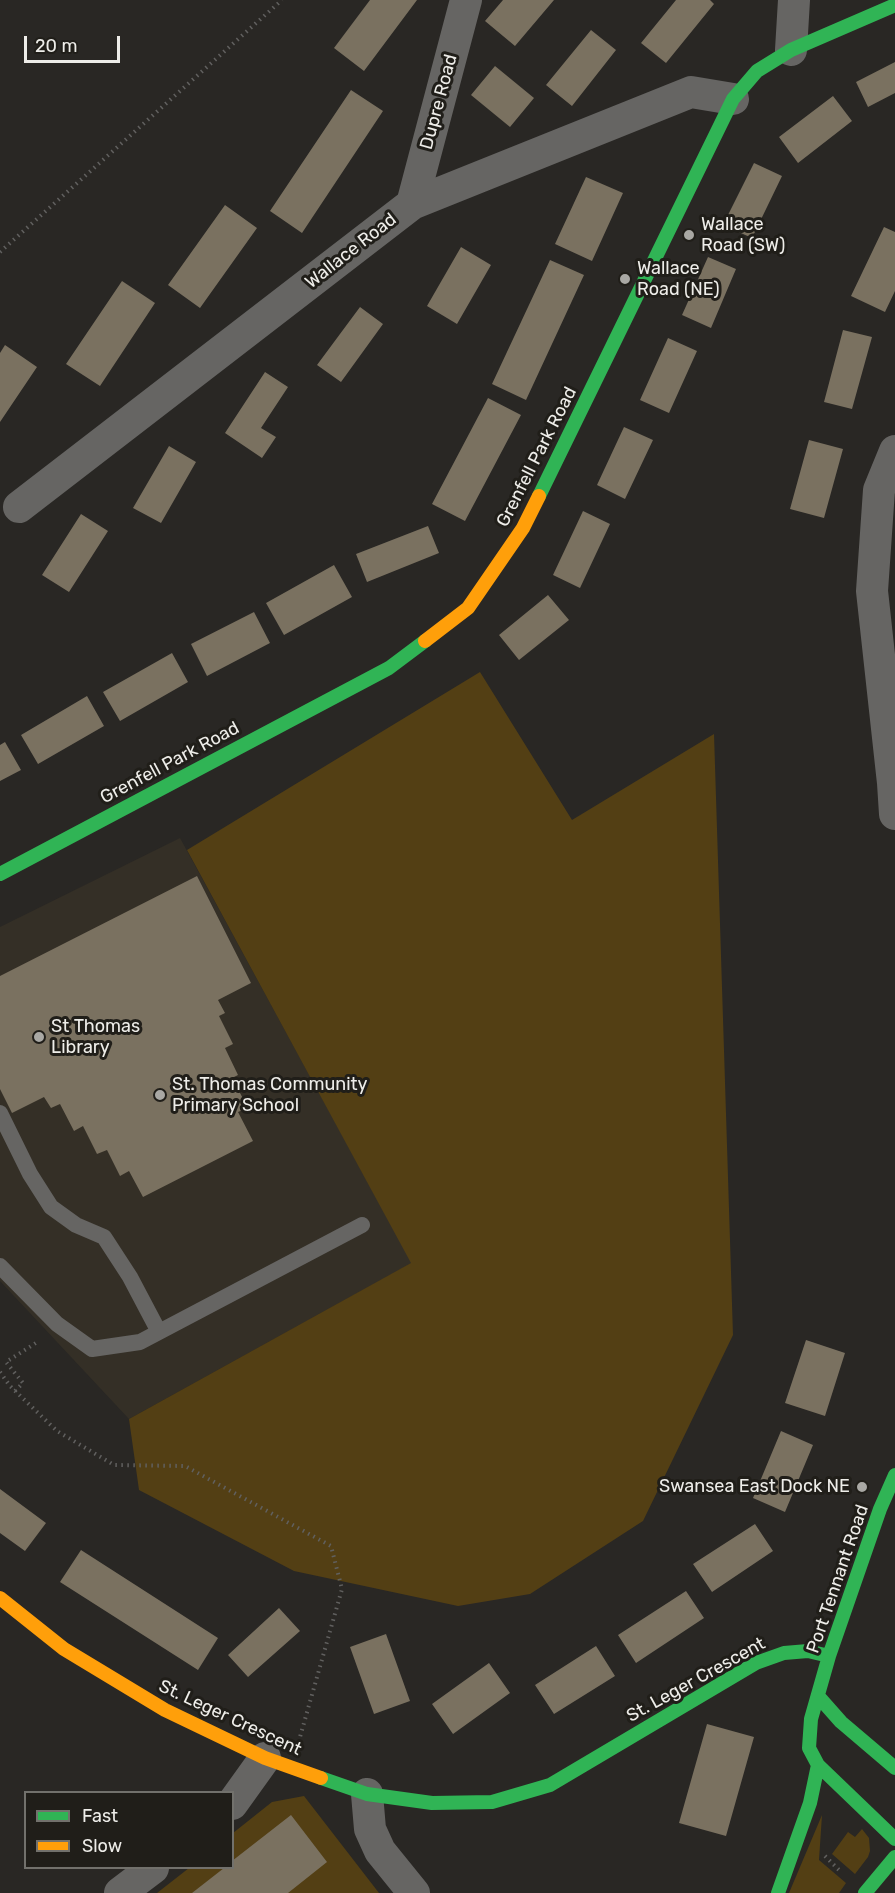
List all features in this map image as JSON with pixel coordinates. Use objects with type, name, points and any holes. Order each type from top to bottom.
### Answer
[{"type":"main road","name":"Grenfell Park Road","points":[[0,873],[389,668],[468,608],[523,528],[733,99],[757,71],[791,50],[895,5]]},
{"type":"main road","name":"Port Tennant Road","points":[[895,1475],[880,1509],[830,1656],[811,1719],[809,1748],[818,1765],[895,1839]]},
{"type":"main road","name":"St. Leger Crescent","points":[[0,1598],[64,1649],[165,1710],[278,1763],[367,1794],[432,1803],[492,1802],[550,1785],[756,1664],[784,1653],[808,1651],[830,1656]]},
{"type":"main road","points":[[818,1696],[841,1722],[895,1768]]},
{"type":"main road","name":"Port Tennant Road","points":[[778,1893],[810,1803],[818,1765]]},
{"type":"main road","points":[[865,1893],[895,1857]]},
{"type":"street","name":"Dupre Road","points":[[412,204],[465,0]]},
{"type":"street","points":[[791,50],[794,0]]},
{"type":"street","name":"Wallace Road","points":[[19,507],[412,204],[691,92],[733,99]]},
{"type":"street","points":[[895,451],[879,490],[872,591],[894,784],[895,814]]},
{"type":"street","points":[[234,1802],[278,1763]]},
{"type":"street","points":[[367,1794],[370,1829],[380,1851],[414,1893]]},
{"type":"street","points":[[120,1893],[152,1869]]},
{"type":"lane","points":[[0,1113],[30,1174],[51,1207],[76,1225],[104,1237],[130,1277],[159,1332]]},
{"type":"lane","points":[[0,1266],[57,1324],[92,1349],[140,1342],[362,1225]]},
{"type":"path","points":[[0,252],[282,0]]},
{"type":"path","points":[[15,1391],[22,1383],[6,1362],[42,1339]]},
{"type":"path","points":[[0,1372],[15,1391],[57,1431],[114,1465],[185,1466],[331,1546],[342,1589],[278,1763]]},
{"type":"shaded area","points":[[480,672],[572,820],[714,734],[733,1335],[643,1521],[530,1594],[458,1606],[294,1571],[139,1490],[129,1419],[411,1263],[187,850]]},
{"type":"shaded area","name":"St. Thomas Community Primary School","points":[[180,838],[412,1263],[129,1419],[0,1281],[0,927]]},
{"type":"shaded area","points":[[304,1796],[379,1893],[157,1893],[188,1869],[234,1869],[234,1832],[272,1802]]},
{"type":"shaded area","points":[[822,1815],[819,1860],[846,1883],[839,1893],[789,1893]]},
{"type":"shaded area","points":[[862,1829],[869,1838],[870,1851],[855,1874],[832,1854],[848,1832],[855,1837]]},
{"type":"building","points":[[370,0],[417,0],[364,71],[334,48]]},
{"type":"building","points":[[503,0],[554,0],[515,46],[485,21]]},
{"type":"building","points":[[676,0],[710,0],[714,4],[666,63],[641,43]]},
{"type":"building","points":[[591,30],[616,50],[572,106],[546,85]]},
{"type":"building","points":[[895,62],[895,93],[868,107],[856,82]]},
{"type":"building","points":[[495,66],[534,98],[510,127],[471,95]]},
{"type":"building","points":[[351,90],[383,111],[302,233],[270,211]]},
{"type":"building","points":[[833,96],[852,121],[798,163],[779,137]]},
{"type":"building","points":[[754,163],[782,176],[752,238],[723,225]]},
{"type":"building","points":[[586,177],[623,193],[592,261],[555,244]]},
{"type":"building","points":[[225,205],[257,228],[200,308],[168,285]]},
{"type":"building","points":[[884,227],[895,232],[895,291],[885,312],[851,296]]},
{"type":"building","points":[[461,247],[491,265],[457,324],[427,306]]},
{"type":"building","points":[[708,257],[736,269],[711,328],[682,315]]},
{"type":"building","points":[[550,260],[584,275],[526,400],[492,384]]},
{"type":"building","points":[[122,281],[155,303],[100,386],[66,364]]},
{"type":"building","points":[[360,307],[383,324],[341,382],[317,365]]},
{"type":"building","points":[[843,330],[872,337],[852,409],[824,402]]},
{"type":"building","points":[[668,338],[697,351],[669,413],[640,400]]},
{"type":"building","points":[[5,345],[37,367],[0,422],[0,353]]},
{"type":"building","points":[[265,372],[288,387],[261,428],[276,437],[262,458],[225,433]]},
{"type":"building","points":[[488,398],[521,415],[465,521],[432,504]]},
{"type":"building","points":[[624,427],[653,440],[625,499],[597,485]]},
{"type":"building","points":[[809,440],[843,449],[824,518],[790,509]]},
{"type":"building","points":[[169,446],[196,462],[161,523],[133,508]]},
{"type":"building","points":[[583,511],[610,524],[580,588],[553,575]]},
{"type":"building","points":[[81,514],[108,531],[69,592],[42,575]]},
{"type":"building","points":[[428,526],[439,553],[367,582],[356,554]]},
{"type":"building","points":[[334,565],[352,597],[284,635],[266,603]]},
{"type":"building","points":[[548,595],[569,620],[519,660],[499,635]]},
{"type":"building","points":[[254,612],[270,643],[207,676],[191,644]]},
{"type":"building","points":[[172,653],[188,682],[120,721],[103,692]]},
{"type":"building","points":[[87,696],[104,726],[38,764],[21,735]]},
{"type":"building","points":[[5,742],[21,770],[0,781],[0,745]]},
{"type":"building","points":[[197,876],[251,983],[218,1000],[225,1013],[219,1016],[233,1044],[225,1048],[238,1075],[232,1078],[248,1108],[238,1112],[253,1141],[143,1197],[129,1171],[120,1176],[107,1150],[97,1154],[83,1126],[74,1131],[60,1104],[51,1108],[44,1097],[12,1113],[0,1089],[0,976]]},
{"type":"building","points":[[806,1340],[845,1353],[825,1416],[785,1403]]},
{"type":"building","points":[[781,1431],[813,1445],[785,1512],[753,1498]]},
{"type":"building","points":[[0,1489],[46,1523],[25,1551],[0,1533]]},
{"type":"building","points":[[755,1524],[773,1551],[712,1592],[693,1564]]},
{"type":"building","points":[[81,1550],[218,1638],[198,1670],[60,1582]]},
{"type":"building","points":[[686,1591],[704,1618],[636,1663],[618,1635]]},
{"type":"building","points":[[279,1608],[300,1631],[248,1677],[228,1655]]},
{"type":"building","points":[[386,1634],[410,1701],[374,1714],[350,1647]]},
{"type":"building","points":[[596,1646],[615,1676],[554,1714],[535,1685]]},
{"type":"building","points":[[489,1663],[510,1693],[453,1734],[432,1704]]},
{"type":"building","points":[[707,1724],[754,1737],[726,1836],[679,1823]]},
{"type":"building","points":[[291,1815],[327,1862],[288,1893],[192,1893],[223,1869],[234,1869],[234,1859]]},
{"type":"traffic: fast","points":[[539,496],[733,99],[757,71],[791,50],[895,5]]},
{"type":"traffic: fast","points":[[0,874],[389,668],[425,641]]},
{"type":"traffic: fast","points":[[895,1475],[880,1509],[829,1656],[811,1719],[809,1748],[818,1765],[895,1839]]},
{"type":"traffic: fast","points":[[321,1778],[367,1794],[432,1803],[492,1802],[550,1785],[756,1663],[784,1653],[808,1651],[829,1656]]},
{"type":"traffic: fast","points":[[818,1696],[841,1722],[895,1768]]},
{"type":"traffic: fast","points":[[778,1893],[810,1803],[818,1765]]},
{"type":"traffic: fast","points":[[865,1893],[895,1857]]},
{"type":"traffic: slow","points":[[425,641],[468,608],[523,528],[539,496]]},
{"type":"traffic: slow","points":[[0,1598],[64,1649],[165,1710],[265,1758],[321,1778]]},
{"type":"place","name":"Wallace Road (SW)","points":[[689,235]]},
{"type":"place","name":"Wallace Road (NE)","points":[[625,279]]},
{"type":"place","name":"St Thomas Library","points":[[39,1037]]},
{"type":"place","name":"St. Thomas Community Primary School","points":[[160,1095]]},
{"type":"place","name":"Swansea East Dock NE","points":[[862,1487]]}]
